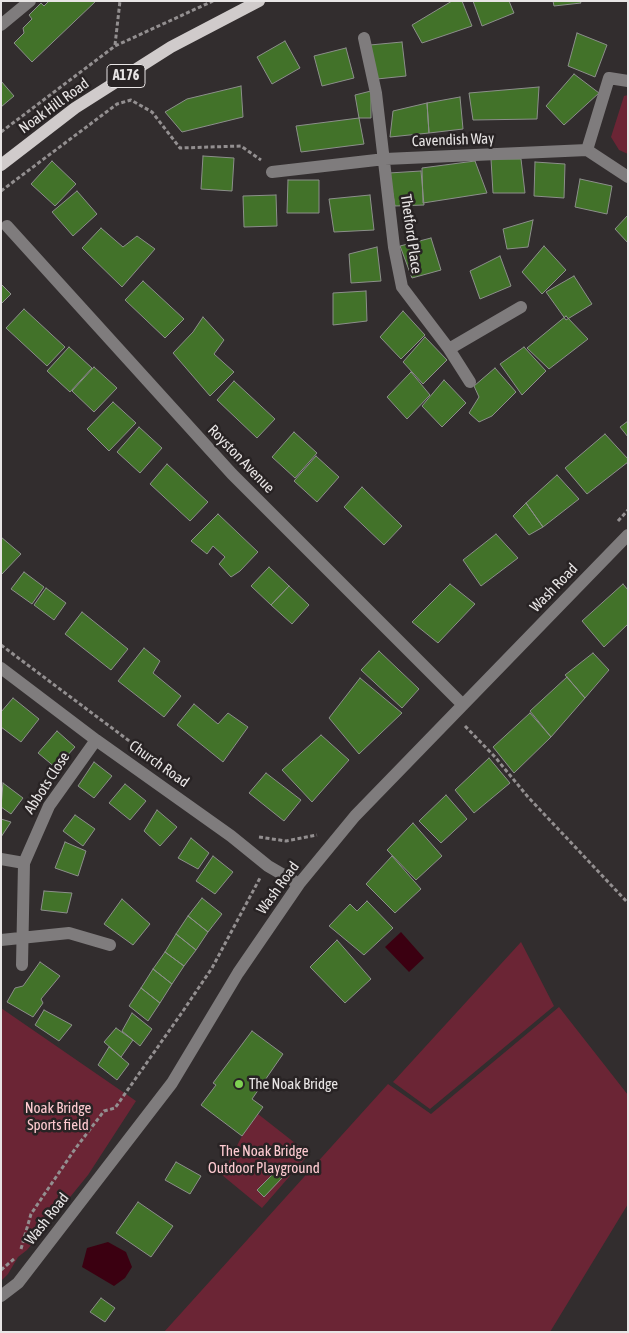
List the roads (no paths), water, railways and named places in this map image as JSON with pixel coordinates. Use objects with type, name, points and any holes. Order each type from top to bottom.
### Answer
[{"type":"main road","name":"Noak Hill Road","points":[[1,165],[75,108],[171,47],[259,1]]},
{"type":"street","points":[[1,25],[30,1]]},
{"type":"street","name":"Thetford Place","points":[[364,38],[376,94],[394,247],[402,287],[470,382]]},
{"type":"street","points":[[628,81],[610,78],[587,150],[628,177]]},
{"type":"street","name":"Cavendish Way","points":[[272,172],[385,158],[587,150]]},
{"type":"street","name":"Royston Avenue","points":[[7,226],[232,474],[463,705]]},
{"type":"street","points":[[448,349],[520,307]]},
{"type":"street","name":"Wash Road","points":[[1,1296],[18,1283],[172,1083],[238,973],[299,884],[355,816],[628,535]]},
{"type":"street","name":"Church Road","points":[[1,668],[96,740],[231,836],[268,866],[299,884]]},
{"type":"street","name":"Abbots Close","points":[[22,965],[24,863],[49,806],[96,740]]},
{"type":"street","points":[[1,859],[24,863]]},
{"type":"street","points":[[1,940],[69,933],[110,945]]},
{"type":"place","name":"The Noak Bridge","points":[[239,1084]]},
{"type":"park label","name":"Noak Bridge Sports field","points":[[58,1116]]},
{"type":"park label","name":"The Noak Bridge Outdoor Playground","points":[[264,1160]]}]
